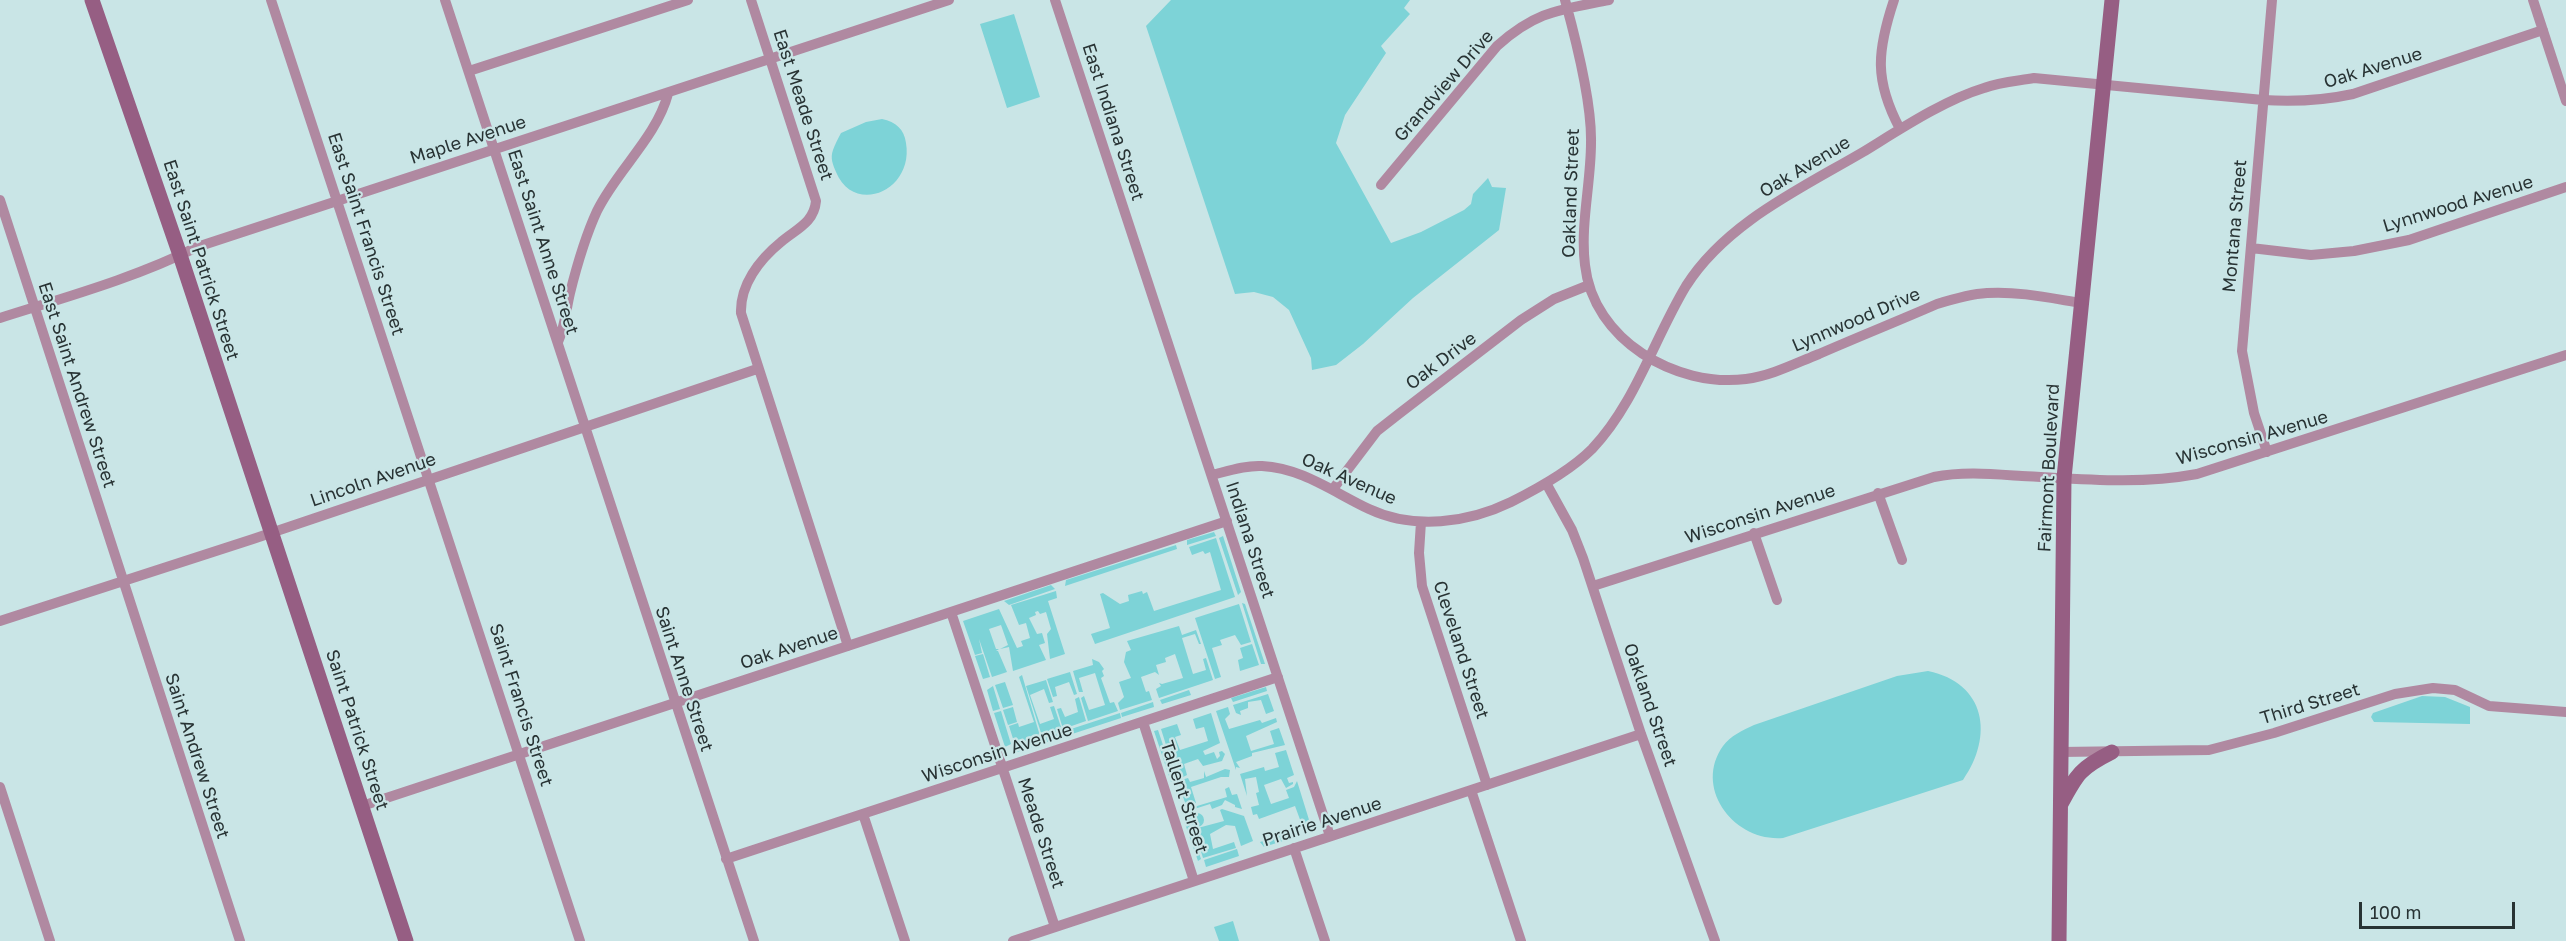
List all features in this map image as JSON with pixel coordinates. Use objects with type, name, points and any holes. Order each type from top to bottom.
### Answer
[{"type":"street","name":"East Saint Patrick Street","points":[[93,0],[180,255],[270,532]]},
{"type":"street","name":"East Saint Francis Street","points":[[271,0],[429,478]]},
{"type":"street","name":"East Saint Anne Street","points":[[445,0],[585,426]]},
{"type":"street","points":[[469,71],[688,0]]},
{"type":"street","name":"East Meade Street","points":[[751,0],[816,201],[815,210],[808,222],[766,255],[750,277],[744,291],[741,313],[757,369]]},
{"type":"street","name":"Maple Avenue","points":[[0,318],[198,247],[949,0]]},
{"type":"street","name":"East Indiana Street","points":[[1055,0],[1139,254]]},
{"type":"street","name":"Grandview Drive","points":[[1381,185],[1497,46],[1530,20],[1566,4],[1610,0]]},
{"type":"street","points":[[1894,0],[1881,38],[1880,59],[1889,108],[1900,129]]},
{"type":"street","name":"Fairmont Boulevard","points":[[2059,941],[2064,478],[2112,0]]},
{"type":"street","name":"Montana Street","points":[[2267,452],[2254,413],[2242,351],[2272,0]]},
{"type":"street","points":[[2533,0],[2566,100]]},
{"type":"street","name":"Oakland Street","points":[[1566,4],[1590,120],[1591,143],[1584,247],[1589,285],[1604,316],[1614,330],[1626,344],[1648,358]]},
{"type":"street","name":"Oak Avenue","points":[[1212,475],[1261,465],[1303,474],[1370,510],[1397,519],[1442,522],[1490,512],[1546,483],[1576,462],[1597,442],[1612,423],[1686,286],[1702,265],[1732,234],[1779,202],[1900,129],[1964,96],[2006,82],[2034,78],[2262,100],[2323,101],[2543,30]]},
{"type":"street","points":[[558,342],[565,326],[570,295],[583,246],[597,212],[616,179],[659,120],[668,94]]},
{"type":"street","name":"Lynnwood Avenue","points":[[2251,248],[2311,255],[2354,251],[2409,240],[2566,188]]},
{"type":"street","name":"East Saint Andrew Street","points":[[0,200],[123,581]]},
{"type":"street","name":"Indiana Street","points":[[1139,254],[1330,836]]},
{"type":"street","name":"Oak Drive","points":[[1333,489],[1377,431],[1521,320],[1554,299],[1589,285]]},
{"type":"street","name":"Lynnwood Drive","points":[[1648,358],[1688,374],[1718,380],[1748,379],[1780,370],[1936,304],[1959,298],[1986,293],[2012,293],[2081,303]]},
{"type":"street","name":"Wisconsin Avenue","points":[[1593,586],[1878,493],[1946,474],[1965,473],[2133,482],[2167,479],[2222,467],[2566,355]]},
{"type":"street","points":[[757,369],[848,646]]},
{"type":"street","name":"Lincoln Avenue","points":[[0,621],[757,369]]},
{"type":"street","name":"Saint Anne Street","points":[[585,426],[754,941]]},
{"type":"street","name":"Saint Francis Street","points":[[429,478],[580,941]]},
{"type":"street","name":"Oakland Street","points":[[1546,483],[1572,530],[1593,586],[1641,734],[1715,941]]},
{"type":"street","points":[[1878,493],[1902,560]]},
{"type":"street","name":"Oak Avenue","points":[[362,806],[1227,521]]},
{"type":"street","name":"Cleveland Street","points":[[1421,522],[1419,553],[1422,586],[1487,785]]},
{"type":"street","name":"Saint Patrick Street","points":[[270,532],[362,806],[404,941]]},
{"type":"street","points":[[1755,533],[1777,600]]},
{"type":"street","name":"Saint Andrew Street","points":[[123,581],[240,941]]},
{"type":"street","name":"Meade Street","points":[[951,612],[1055,927]]},
{"type":"street","name":"Wisconsin Avenue","points":[[726,859],[1278,677]]},
{"type":"street","name":"Third Street","points":[[2060,752],[2209,750],[2414,689],[2455,690],[2489,706],[2566,712]]},
{"type":"street","name":"Tallent Street","points":[[1143,722],[1194,881]]},
{"type":"street","name":"Prairie Avenue","points":[[1013,941],[1641,734]]},
{"type":"street","points":[[2059,807],[2076,775],[2112,752]]},
{"type":"street","points":[[0,787],[50,941]]},
{"type":"street","points":[[1471,790],[1521,941]]},
{"type":"street","points":[[863,814],[905,941]]},
{"type":"street","points":[[1294,848],[1325,941]]},
{"type":"shaded area","points":[[1171,0],[1410,0],[1404,8],[1410,14],[1381,46],[1386,53],[1345,115],[1336,143],[1391,243],[1421,232],[1464,210],[1471,204],[1473,194],[1488,178],[1492,187],[1506,188],[1499,230],[1413,298],[1363,344],[1336,365],[1312,370],[1311,358],[1289,310],[1273,297],[1254,292],[1235,294],[1146,26]]},
{"type":"shaded area","points":[[1014,14],[1040,97],[1007,108],[980,24]]},
{"type":"shaded area","points":[[882,119],[895,124],[901,130],[906,143],[906,160],[901,174],[892,185],[881,192],[868,195],[856,193],[845,185],[836,172],[832,159],[833,150],[841,133],[866,122]]},
{"type":"shaded area","points":[[1214,532],[1216,536],[1187,545],[1187,540]]},
{"type":"shaded area","points":[[1223,536],[1241,592],[1238,595],[1219,538]]},
{"type":"shaded area","points":[[1216,538],[1235,597],[1095,644],[1091,634],[1110,628],[1100,594],[1103,593],[1120,604],[1129,601],[1128,595],[1147,592],[1154,611],[1221,590],[1210,552],[1205,554],[1203,551],[1192,555],[1189,547]]},
{"type":"shaded area","points":[[1176,545],[1177,549],[1065,586],[1066,580]]},
{"type":"shaded area","points":[[1051,585],[1055,589],[1009,605],[1004,601]]},
{"type":"shaded area","points":[[1056,591],[1057,598],[1048,601],[1065,654],[1050,659],[1047,634],[1051,629],[1046,612],[1040,614],[1038,611],[1035,612],[1036,615],[1029,618],[1037,634],[1042,633],[1045,643],[1039,645],[1046,660],[1013,671],[1009,647],[1000,649],[1008,645],[1001,625],[989,629],[996,649],[999,649],[996,651],[1007,672],[992,677],[979,639],[982,653],[975,655],[963,621],[999,609],[1017,648],[1023,646],[1021,641],[1030,638],[1026,623],[1019,625],[1011,605]]},
{"type":"shaded area","points":[[1242,603],[1245,604],[1265,664],[1261,664]]},
{"type":"shaded area","points":[[1239,604],[1251,642],[1241,645],[1235,635],[1220,640],[1222,645],[1212,648],[1221,677],[1215,679],[1195,618]]},
{"type":"shaded area","points":[[1179,626],[1182,635],[1196,630],[1201,644],[1195,634],[1182,638],[1193,674],[1206,670],[1203,659],[1206,658],[1213,680],[1159,698],[1156,689],[1161,686],[1159,683],[1183,678],[1175,654],[1165,658],[1166,662],[1156,665],[1159,675],[1155,672],[1141,677],[1146,692],[1149,691],[1152,700],[1120,710],[1118,703],[1124,697],[1119,682],[1131,678],[1124,662],[1126,652],[1131,650],[1127,641]]},
{"type":"shaded area","points":[[1252,644],[1259,665],[1240,671],[1238,660],[1243,658],[1240,648]]},
{"type":"shaded area","points":[[983,654],[990,677],[983,679],[975,656]]},
{"type":"shaded area","points":[[1092,659],[1099,662],[1104,669],[1102,671],[1104,676],[1101,678],[1110,703],[1114,702],[1118,711],[1088,721],[1081,698],[1084,696],[1089,710],[1105,705],[1095,673],[1079,678],[1083,692],[1079,692],[1073,671],[1093,665]]},
{"type":"shaded area","points":[[1928,671],[1947,677],[1962,687],[1973,699],[1979,714],[1981,729],[1979,746],[1973,763],[1963,780],[1783,838],[1765,837],[1749,831],[1735,822],[1723,809],[1716,795],[1713,779],[1715,762],[1723,746],[1733,736],[1754,725],[1897,676]]},
{"type":"shaded area","points":[[1070,672],[1077,694],[1074,695],[1069,682],[1055,687],[1057,696],[1053,697],[1047,679]]},
{"type":"shaded area","points":[[1022,675],[1040,736],[1015,745],[1009,726],[1018,723],[1019,727],[1034,722],[1019,677]]},
{"type":"shaded area","points":[[1046,680],[1053,702],[1049,703],[1044,689],[1030,695],[1040,724],[1054,719],[1050,707],[1054,706],[1062,730],[1042,736],[1026,686]]},
{"type":"shaded area","points":[[1005,682],[1013,705],[1003,708],[995,685]]},
{"type":"shaded area","points":[[993,686],[1000,709],[993,711],[987,690]]},
{"type":"shaded area","points":[[1266,687],[1267,691],[1233,702],[1231,698]]},
{"type":"shaded area","points":[[1189,690],[1191,695],[1162,704],[1160,700]]},
{"type":"shaded area","points":[[1268,694],[1274,711],[1266,714],[1261,700],[1248,702],[1248,708],[1240,711],[1241,715],[1236,713],[1233,705]]},
{"type":"shaded area","points":[[2422,696],[2445,697],[2470,707],[2470,724],[2374,722],[2371,717],[2373,713]]},
{"type":"shaded area","points":[[1079,697],[1086,721],[1063,729],[1057,709],[1061,708],[1065,717],[1078,712],[1075,699]]},
{"type":"shaded area","points":[[1153,702],[1154,707],[1122,717],[1121,713]]},
{"type":"shaded area","points":[[1013,707],[1017,722],[1008,725],[1003,710]]},
{"type":"shaded area","points":[[1228,707],[1230,714],[1225,719],[1229,729],[1276,718],[1277,722],[1246,736],[1251,751],[1274,744],[1270,731],[1279,728],[1285,745],[1252,753],[1252,756],[1236,762],[1240,768],[1236,767],[1236,770],[1216,711]]},
{"type":"shaded area","points":[[1001,711],[1011,744],[1005,747],[994,713]]},
{"type":"shaded area","points":[[1120,713],[1121,718],[1017,752],[1016,747]]},
{"type":"shaded area","points":[[1211,713],[1220,743],[1203,751],[1205,755],[1214,752],[1217,759],[1220,756],[1219,752],[1222,751],[1225,754],[1222,761],[1203,766],[1198,759],[1184,764],[1187,775],[1177,780],[1161,729],[1177,724],[1181,735],[1175,737],[1180,750],[1208,741],[1204,727],[1196,729],[1193,719]]},
{"type":"shaded area","points":[[1158,730],[1175,781],[1171,782],[1154,731]]},
{"type":"shaded area","points":[[1286,750],[1294,775],[1287,778],[1289,783],[1293,782],[1293,784],[1286,788],[1281,779],[1264,785],[1271,804],[1289,798],[1286,790],[1294,787],[1297,781],[1310,823],[1302,825],[1295,806],[1259,819],[1257,814],[1253,815],[1251,807],[1259,805],[1256,777],[1245,779],[1247,796],[1240,774],[1264,767],[1265,771],[1279,767],[1275,753]]},
{"type":"shaded area","points":[[1225,769],[1230,770],[1229,777],[1221,777],[1191,787],[1196,803],[1186,806],[1178,781],[1188,778],[1190,782],[1204,778],[1204,771],[1206,777]]},
{"type":"shaded area","points":[[1229,787],[1232,795],[1237,794],[1242,809],[1225,800],[1222,805],[1212,809],[1210,804],[1188,811],[1187,809],[1227,797],[1225,789]]},
{"type":"shaded area","points":[[1220,810],[1244,816],[1253,841],[1241,846],[1235,826],[1226,825],[1210,834],[1213,849],[1234,842],[1236,848],[1203,858],[1194,829],[1224,821]]},
{"type":"shaded area","points":[[1197,813],[1202,815],[1204,820],[1202,825],[1197,827],[1192,825],[1190,820],[1192,815]]},
{"type":"shaded area","points":[[1187,817],[1201,859],[1198,861],[1183,818]]},
{"type":"shaded area","points":[[1292,832],[1292,838],[1264,847],[1260,842]]},
{"type":"shaded area","points":[[1237,849],[1239,856],[1206,867],[1204,860]]},
{"type":"shaded area","points":[[1233,921],[1239,941],[1219,941],[1214,927]]}]
